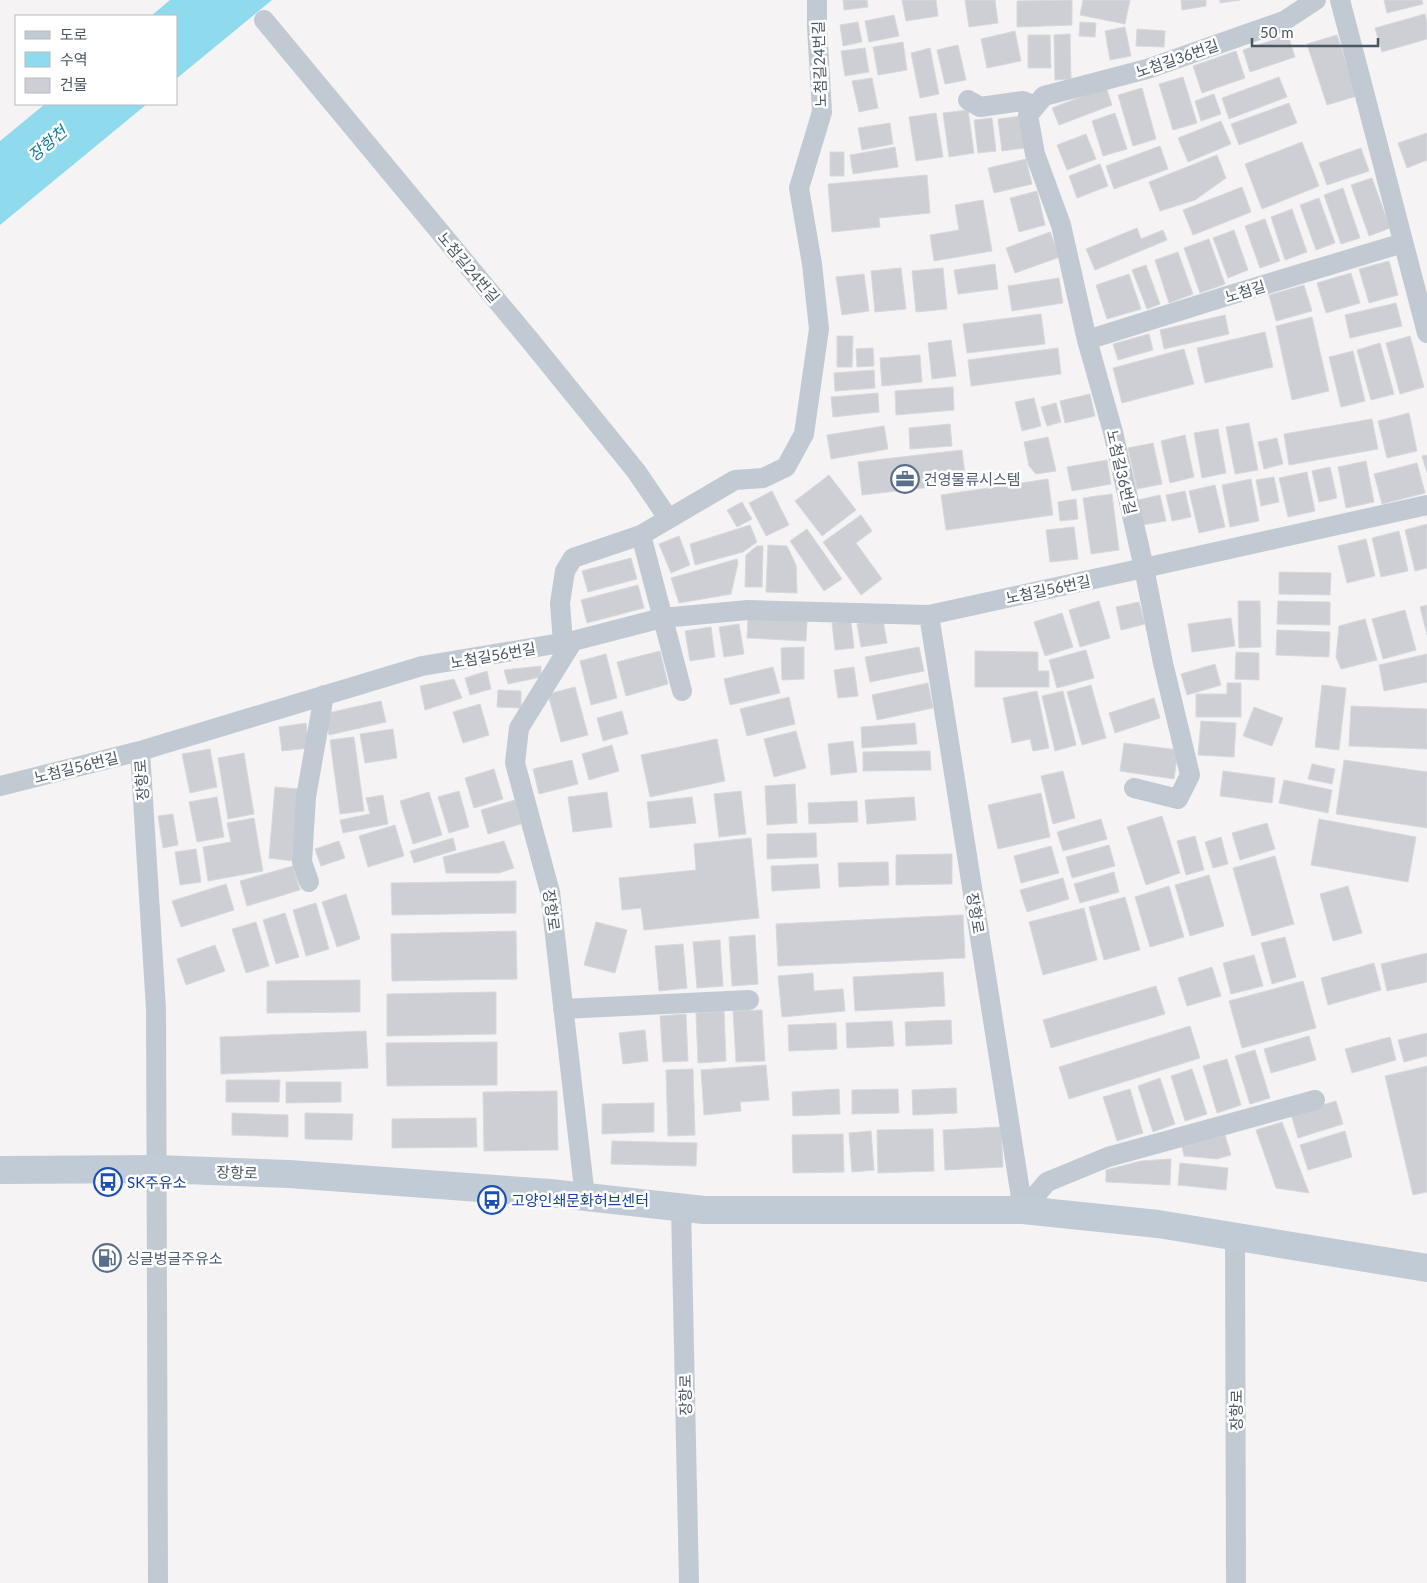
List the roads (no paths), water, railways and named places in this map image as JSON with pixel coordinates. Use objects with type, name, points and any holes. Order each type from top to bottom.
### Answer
[{"type":"main road","name":"장항로","points":[[0,1170],[157,1169],[299,1174],[550,1193],[714,1210],[1023,1210],[1158,1224],[1427,1268]]},
{"type":"street","name":"노첨길24번길","points":[[568,642],[560,603],[565,571],[573,558],[641,534],[734,480],[763,478],[786,467],[804,434],[819,329],[812,264],[798,188],[822,112],[817,0]]},
{"type":"street","name":"노첨길36번길","points":[[1134,788],[1178,799],[1190,775],[1163,664],[1144,568],[1113,432],[1087,340],[1061,225],[1035,154],[1028,115],[1044,96],[1147,69],[1284,21],[1316,0]]},
{"type":"street","points":[[1340,0],[1427,333]]},
{"type":"street","name":"노첨길24번길","points":[[264,20],[636,471],[668,518]]},
{"type":"street","points":[[968,100],[980,107],[1023,101],[1035,106]]},
{"type":"street","name":"노첨길","points":[[1087,340],[1403,243]]},
{"type":"street","name":"노첨길56번길","points":[[0,786],[140,751],[422,666],[568,642],[662,618],[748,610],[929,615],[1427,505]]},
{"type":"street","points":[[641,534],[682,691]]},
{"type":"street","name":"장항로","points":[[929,615],[1023,1210]]},
{"type":"street","name":"장항로","points":[[568,642],[518,728],[515,763],[550,892],[585,1197]]},
{"type":"street","points":[[309,882],[302,862],[306,797],[324,695]]},
{"type":"street","name":"장항로","points":[[140,751],[156,1009],[158,1583]]},
{"type":"street","points":[[564,1008],[750,1000]]},
{"type":"street","points":[[1023,1210],[1047,1182],[1108,1157],[1315,1100]]},
{"type":"street","name":"장항로","points":[[681,1207],[689,1583]]},
{"type":"street","name":"장항로","points":[[1235,1237],[1236,1583]]},
{"type":"water","points":[[170,0],[272,0],[178,77],[178,15],[152,15]]},
{"type":"water","name":"장항천","points":[[44,105],[146,105],[0,225],[0,141]]},
{"type":"place","name":"건영물류시스템","points":[[905,479]]},
{"type":"place","name":"SK주유소","points":[[108,1182]]},
{"type":"place","name":"고양인쇄문화허브센터","points":[[492,1200]]},
{"type":"place","name":"싱글벙글주유소","points":[[107,1258]]}]
